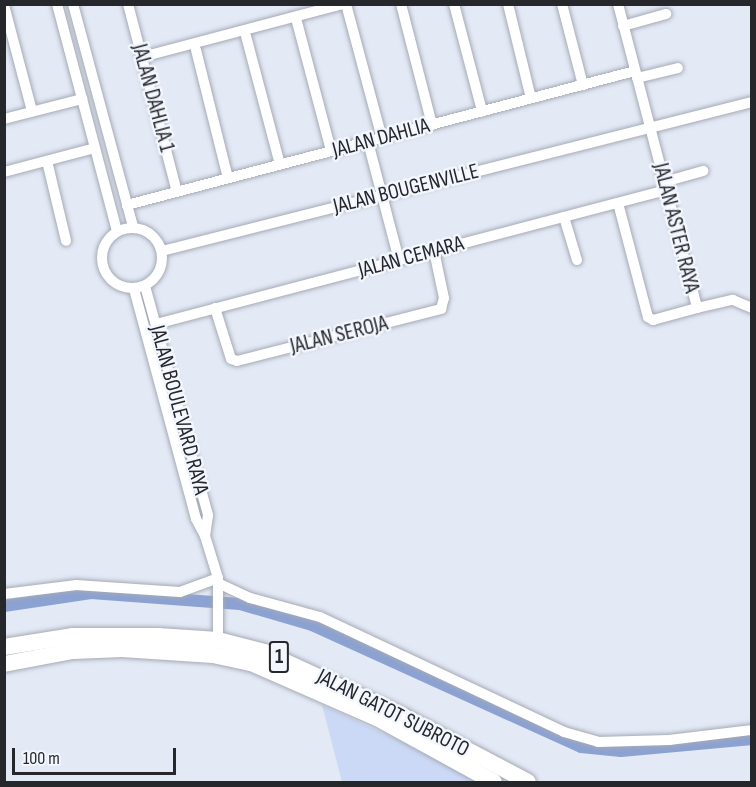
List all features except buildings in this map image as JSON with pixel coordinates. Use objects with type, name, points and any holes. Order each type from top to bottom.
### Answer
[{"type":"highway","name":"JALAN GATOT SUBROTO","points":[[4,647],[72,636],[218,640],[294,663],[528,783]]},
{"type":"highway","name":"JALAN GATOT SUBROTO","points":[[4,664],[73,651],[122,649],[213,655],[251,663],[377,718],[494,783]]},
{"type":"street","points":[[57,4],[117,231]]},
{"type":"street","points":[[73,4],[133,227]]},
{"type":"street","points":[[401,4],[432,125]]},
{"type":"street","points":[[454,4],[482,111]]},
{"type":"street","points":[[508,4],[531,98]]},
{"type":"street","points":[[562,4],[583,85]]},
{"type":"street","name":"JALAN ASTER RAYA","points":[[618,4],[697,308],[733,300],[752,308]]},
{"type":"street","points":[[4,5],[32,111]]},
{"type":"street","name":"JALAN DAHLIA 1","points":[[130,5],[177,192]]},
{"type":"street","points":[[142,57],[338,5],[382,138]]},
{"type":"street","points":[[623,26],[666,14]]},
{"type":"street","points":[[297,22],[331,151]]},
{"type":"street","points":[[246,36],[280,165]]},
{"type":"street","points":[[196,50],[228,178]]},
{"type":"street","name":"JALAN DAHLIA","points":[[127,205],[583,85],[678,68]]},
{"type":"street","points":[[4,119],[82,99]]},
{"type":"street","name":"JALAN BOUGENVILLE","points":[[162,251],[752,102]]},
{"type":"street","points":[[368,142],[399,260]]},
{"type":"street","points":[[4,172],[95,148]]},
{"type":"street","points":[[47,161],[66,241]]},
{"type":"street","name":"JALAN CEMARA","points":[[156,324],[618,203],[703,171]]},
{"type":"street","points":[[618,203],[648,317],[653,320],[697,308]]},
{"type":"street","points":[[564,217],[577,260]]},
{"type":"street","points":[[133,227],[146,230],[156,239],[162,251],[156,277],[140,287],[120,287],[109,279],[102,267],[101,253],[107,240],[117,231],[133,227]]},
{"type":"street","name":"JALAN SEROJA","points":[[215,308],[231,359],[237,361],[441,309],[444,298],[434,251]]},
{"type":"street","name":"JALAN BOULEVARD RAYA","points":[[140,287],[156,324],[208,515],[206,536]]},
{"type":"street","name":"JALAN BOULEVARD RAYA","points":[[140,287],[196,519],[206,536],[219,584],[218,640]]},
{"type":"street","points":[[4,594],[76,585],[180,592],[219,584],[250,598],[320,617],[564,732],[598,742],[669,740],[752,730]]},
{"type":"shaded area","points":[[322,705],[475,775],[473,782],[342,782]]},
{"type":"waterway","points":[[4,606],[91,593],[240,604],[312,625],[581,747],[621,751],[752,739]]}]
